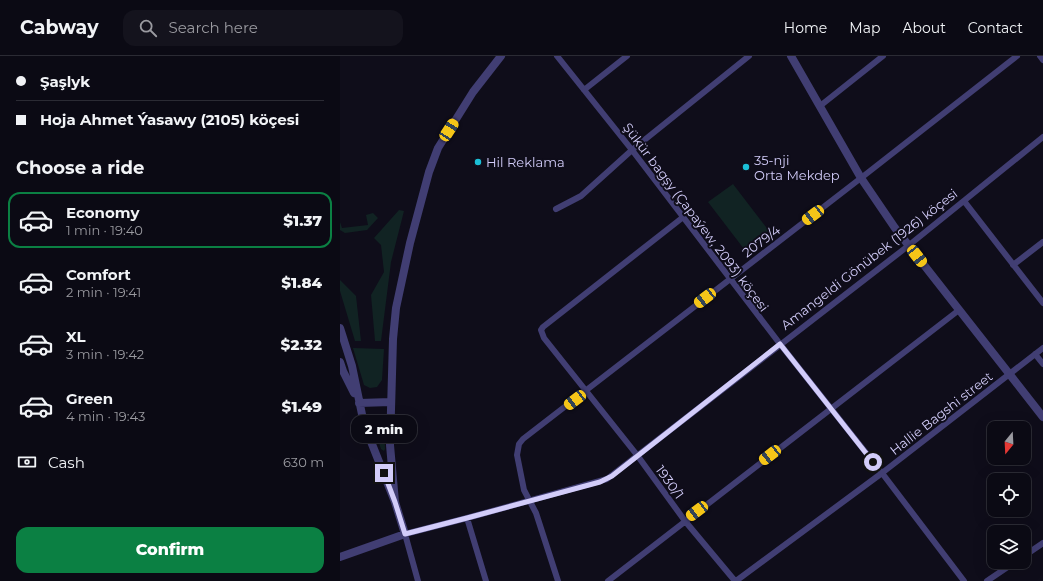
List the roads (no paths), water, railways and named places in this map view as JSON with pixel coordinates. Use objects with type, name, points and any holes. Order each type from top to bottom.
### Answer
[{"type":"street","points":[[395,502],[390,445],[393,339],[396,308],[410,243],[429,172],[436,154],[473,92],[501,56]]},
{"type":"street","name":"Şükür bagşy (Çapaýew, 2093) köçesi","points":[[557,56],[632,150],[682,218],[882,473],[964,581]]},
{"type":"street","points":[[584,90],[627,56]]},
{"type":"street","points":[[556,209],[581,196],[632,150],[749,56]]},
{"type":"street","points":[[791,56],[861,178],[895,228],[1043,418]]},
{"type":"street","points":[[820,106],[883,56]]},
{"type":"street","name":"2079/4","points":[[530,501],[524,490],[517,455],[519,444],[528,435],[1017,56]]},
{"type":"street","points":[[1040,56],[1043,60]]},
{"type":"street","name":"Amangeldi Gönübek (1926) köçesi","points":[[340,557],[405,534],[606,479],[908,246],[1043,137]]},
{"type":"street","points":[[964,201],[1043,303]]},
{"type":"street","name":"1930/1","points":[[682,218],[543,326],[541,330],[544,338],[637,455],[685,520],[735,581]]},
{"type":"street","points":[[1013,265],[1043,242]]},
{"type":"street","points":[[608,581],[685,520],[959,310]]},
{"type":"street","points":[[340,328],[352,366],[366,430],[395,502],[418,581]]},
{"type":"street","name":"Hallie Bagshi street","points":[[735,581],[882,473],[1043,348]]},
{"type":"street","points":[[1035,354],[1043,364]]},
{"type":"street","points":[[340,362],[359,403]]},
{"type":"street","points":[[359,403],[391,402]]},
{"type":"street","points":[[530,501],[536,513],[558,581]]},
{"type":"street","points":[[467,518],[486,581]]},
{"type":"street","points":[[1031,551],[1043,543]]},
{"type":"street","points":[[987,581],[1005,569]]},
{"type":"place","name":"Hil Reklama","points":[[478,162]]},
{"type":"place","name":"35-nji Orta Mekdep","points":[[746,167]]}]
